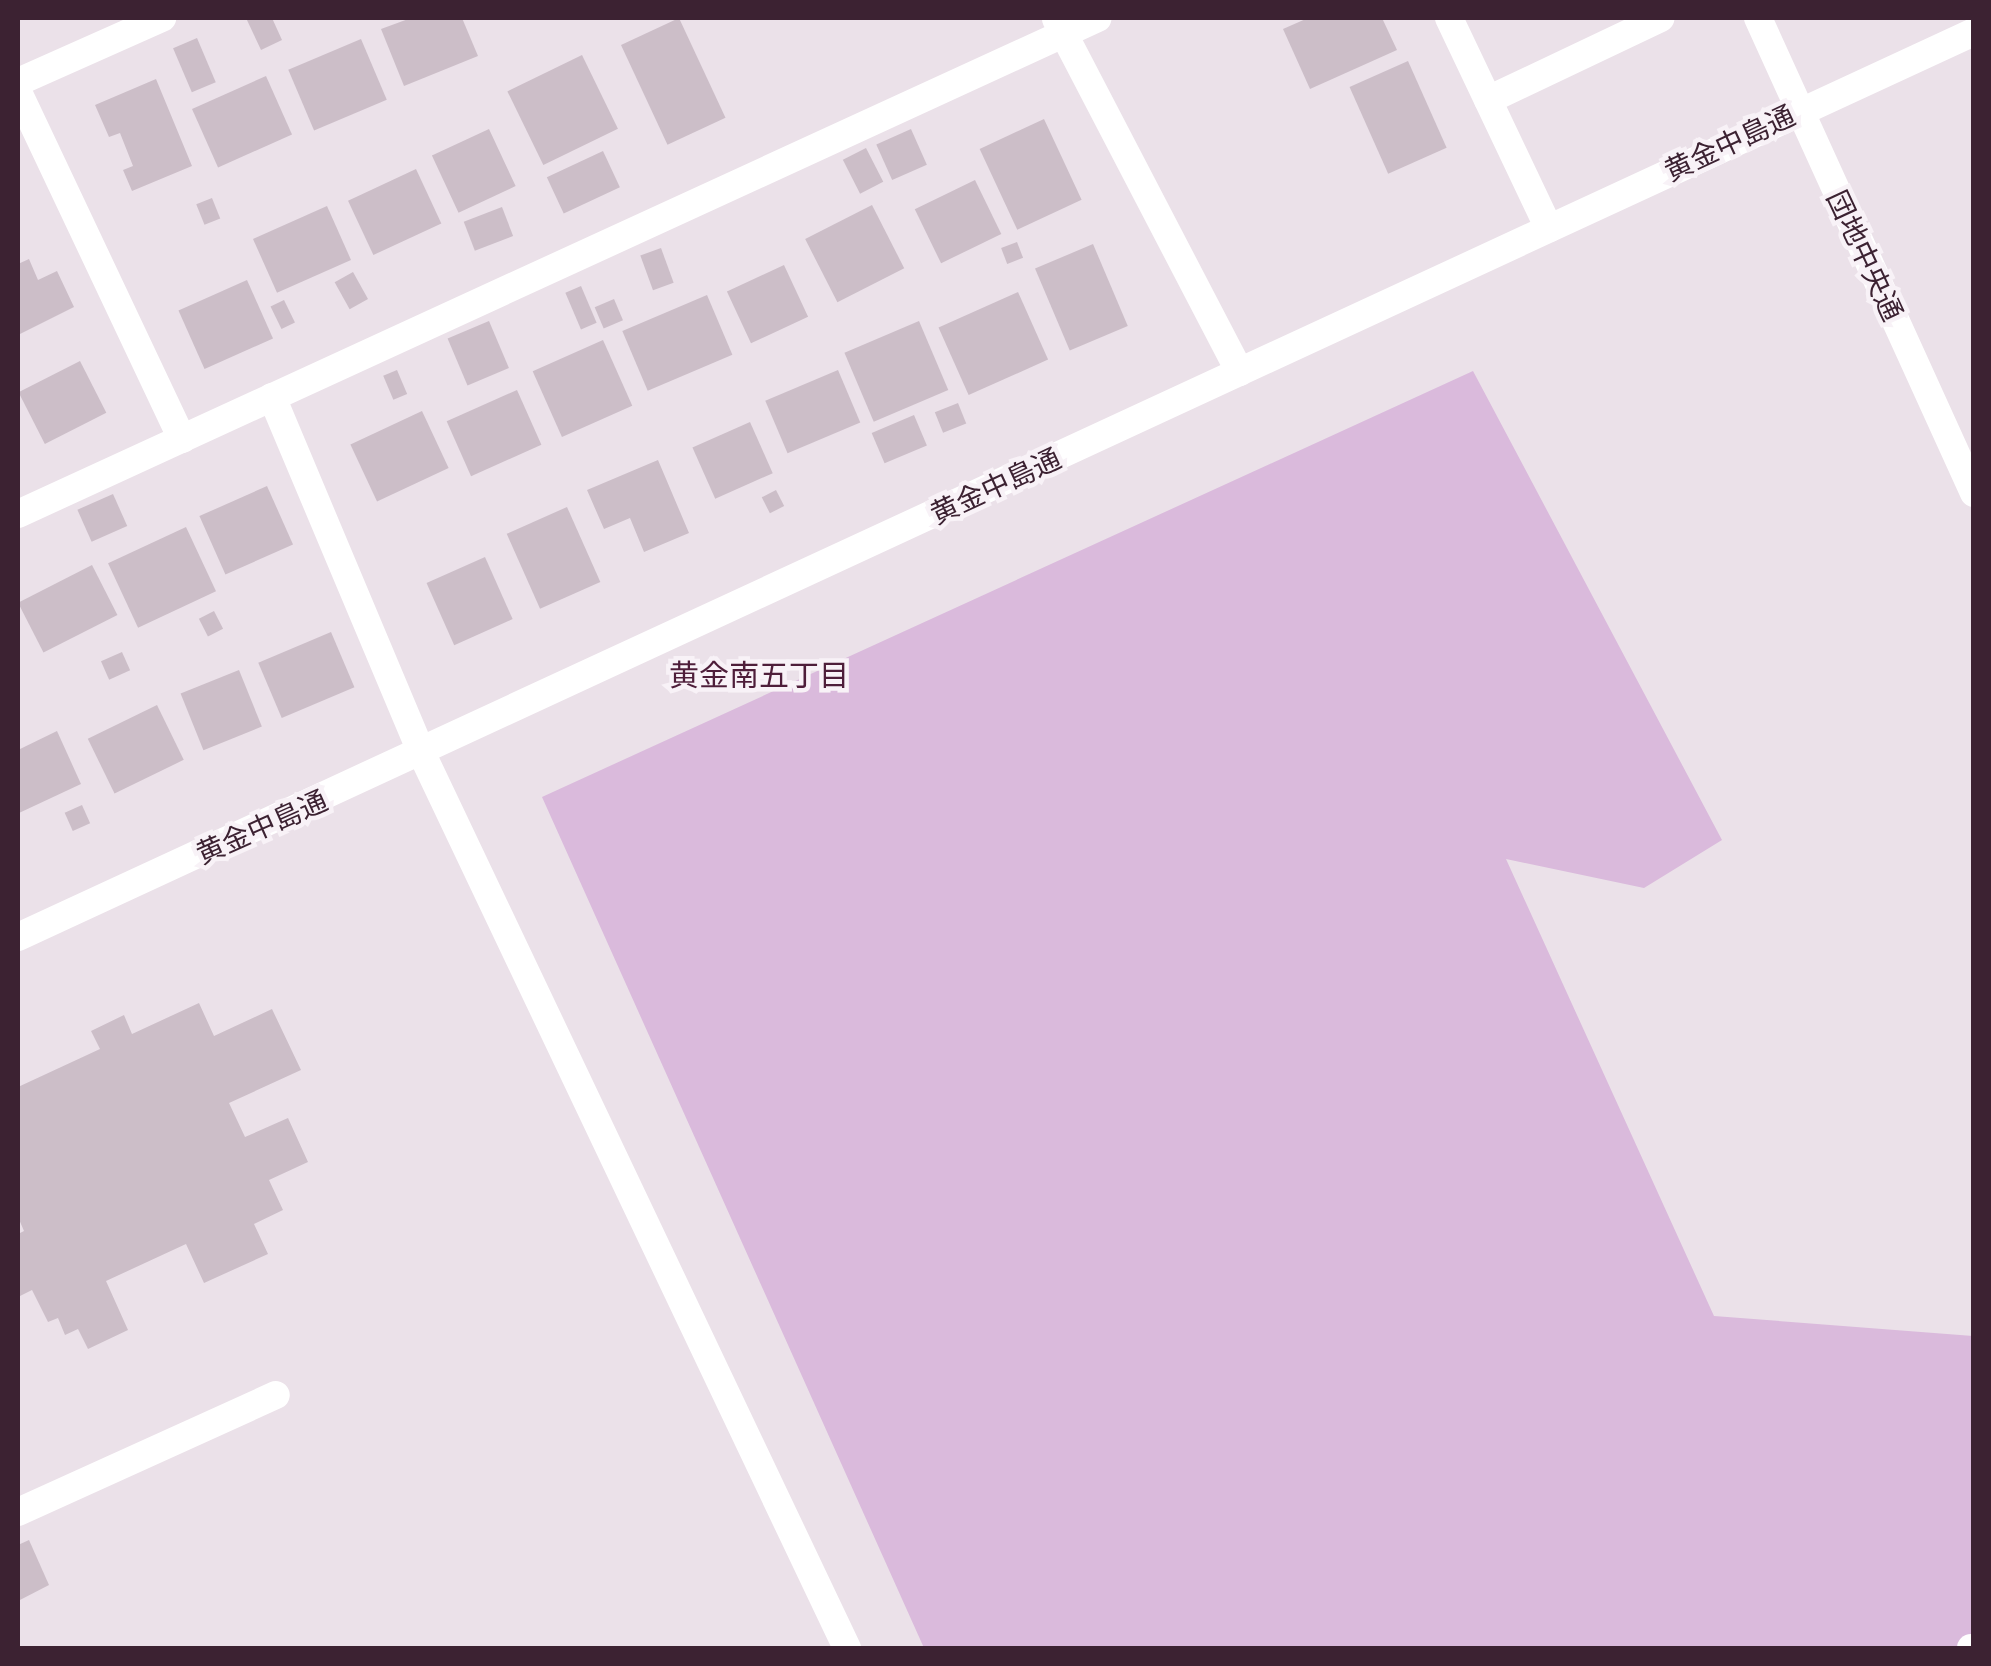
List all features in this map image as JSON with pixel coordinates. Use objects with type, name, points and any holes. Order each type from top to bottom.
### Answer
[{"type":"street","points":[[18,82],[162,18]]},
{"type":"street","points":[[18,514],[1060,25],[1098,18]]},
{"type":"street","points":[[1449,18],[1549,229]]},
{"type":"street","points":[[1488,100],[1661,18]]},
{"type":"street","name":"団地中央通","points":[[1758,18],[1974,493]]},
{"type":"street","points":[[1060,25],[1240,372]]},
{"type":"street","name":"黄金中島通","points":[[18,938],[423,756],[1974,32]]},
{"type":"street","points":[[18,92],[182,438]]},
{"type":"street","points":[[272,397],[423,756],[847,1648]]},
{"type":"street","points":[[18,1512],[276,1395]]},
{"type":"shaded area","points":[[1473,371],[1722,840],[1644,888],[1506,859],[1714,1316],[1973,1336],[1973,1648],[924,1648],[542,797]]},
{"type":"building","points":[[246,18],[272,18],[282,40],[261,50]]},
{"type":"building","points":[[411,18],[462,18],[478,56],[404,86],[381,29]]},
{"type":"building","points":[[679,18],[725,118],[667,145],[621,45]]},
{"type":"building","points":[[1308,18],[1382,18],[1397,50],[1310,89],[1283,29]]},
{"type":"building","points":[[197,38],[216,82],[192,92],[173,48]]},
{"type":"building","points":[[361,39],[387,100],[314,131],[288,70]]},
{"type":"building","points":[[582,55],[618,129],[543,165],[507,91]]},
{"type":"building","points":[[1408,61],[1447,148],[1388,174],[1350,87]]},
{"type":"building","points":[[266,76],[292,134],[218,167],[192,109]]},
{"type":"building","points":[[156,79],[192,166],[132,191],[123,170],[133,166],[120,133],[109,137],[95,105]]},
{"type":"building","points":[[1044,119],[1082,200],[1017,230],[980,149]]},
{"type":"building","points":[[489,129],[516,186],[459,213],[432,156]]},
{"type":"building","points":[[911,129],[927,165],[892,180],[876,144]]},
{"type":"building","points":[[866,148],[883,182],[860,194],[843,160]]},
{"type":"building","points":[[603,151],[620,187],[564,213],[547,177]]},
{"type":"building","points":[[416,169],[441,223],[373,255],[348,201]]},
{"type":"building","points":[[975,180],[1001,234],[941,263],[915,209]]},
{"type":"building","points":[[212,198],[220,218],[204,225],[196,204]]},
{"type":"building","points":[[872,205],[904,268],[837,302],[805,239]]},
{"type":"building","points":[[327,206],[351,260],[277,293],[253,239]]},
{"type":"building","points":[[502,207],[513,236],[475,251],[464,222]]},
{"type":"building","points":[[1017,242],[1023,258],[1007,264],[1001,248]]},
{"type":"building","points":[[1093,244],[1128,326],[1070,351],[1035,269]]},
{"type":"building","points":[[661,248],[674,283],[653,290],[640,256]]},
{"type":"building","points":[[29,259],[38,280],[57,271],[74,307],[18,335],[18,264]]},
{"type":"building","points":[[784,265],[808,317],[751,343],[727,292]]},
{"type":"building","points":[[353,272],[368,299],[350,309],[335,282]]},
{"type":"building","points":[[247,280],[273,338],[205,369],[178,311]]},
{"type":"building","points":[[581,286],[597,323],[581,329],[565,293]]},
{"type":"building","points":[[1018,292],[1048,360],[969,395],[939,327]]},
{"type":"building","points":[[707,295],[732,355],[648,391],[622,331]]},
{"type":"building","points":[[614,299],[623,320],[604,328],[595,307]]},
{"type":"building","points":[[284,300],[295,322],[281,329],[271,307]]},
{"type":"building","points":[[489,321],[509,368],[468,386],[448,339]]},
{"type":"building","points":[[919,321],[948,390],[874,422],[844,353]]},
{"type":"building","points":[[603,340],[632,406],[562,437],[533,371]]},
{"type":"building","points":[[80,361],[106,413],[45,444],[19,392]]},
{"type":"building","points":[[397,370],[407,394],[393,400],[383,376]]},
{"type":"building","points":[[838,370],[860,422],[788,453],[765,401]]},
{"type":"building","points":[[517,390],[541,445],[471,476],[447,421]]},
{"type":"building","points":[[958,403],[966,423],[943,433],[935,412]]},
{"type":"building","points":[[422,411],[449,468],[377,501],[350,444]]},
{"type":"building","points":[[914,415],[927,445],[885,463],[872,433]]},
{"type":"building","points":[[750,422],[773,473],[715,499],[692,448]]},
{"type":"building","points":[[658,460],[689,533],[644,552],[630,518],[604,529],[587,490]]},
{"type":"building","points":[[267,486],[293,544],[225,575],[199,516]]},
{"type":"building","points":[[776,490],[784,506],[770,513],[762,497]]},
{"type":"building","points":[[113,494],[127,526],[92,542],[77,510]]},
{"type":"building","points":[[567,507],[600,582],[540,609],[507,534]]},
{"type":"building","points":[[186,527],[216,591],[138,628],[108,563]]},
{"type":"building","points":[[485,557],[513,619],[454,645],[427,583]]},
{"type":"building","points":[[92,565],[117,615],[43,653],[18,603]]},
{"type":"building","points":[[214,611],[223,629],[208,637],[199,619]]},
{"type":"building","points":[[331,632],[354,687],[282,718],[258,663]]},
{"type":"building","points":[[122,652],[130,670],[109,680],[101,661]]},
{"type":"building","points":[[239,670],[262,727],[203,750],[181,694]]},
{"type":"building","points":[[157,705],[184,760],[115,794],[88,739]]},
{"type":"building","points":[[57,731],[81,784],[19,813],[18,750]]},
{"type":"building","points":[[82,805],[90,823],[73,831],[65,813]]},
{"type":"building","points":[[199,1003],[214,1036],[272,1009],[301,1070],[229,1103],[245,1137],[288,1118],[308,1162],[269,1180],[283,1210],[254,1224],[268,1254],[204,1283],[186,1244],[106,1281],[128,1330],[88,1349],[78,1329],[65,1335],[58,1318],[48,1322],[32,1290],[18,1297],[18,1234],[24,1231],[18,1217],[18,1087],[100,1049],[91,1031],[124,1015],[132,1034]]},
{"type":"building","points":[[29,1540],[49,1585],[18,1601],[18,1545]]},
{"type":"district","name":"黄金南五丁目","points":[[759,677]]}]
